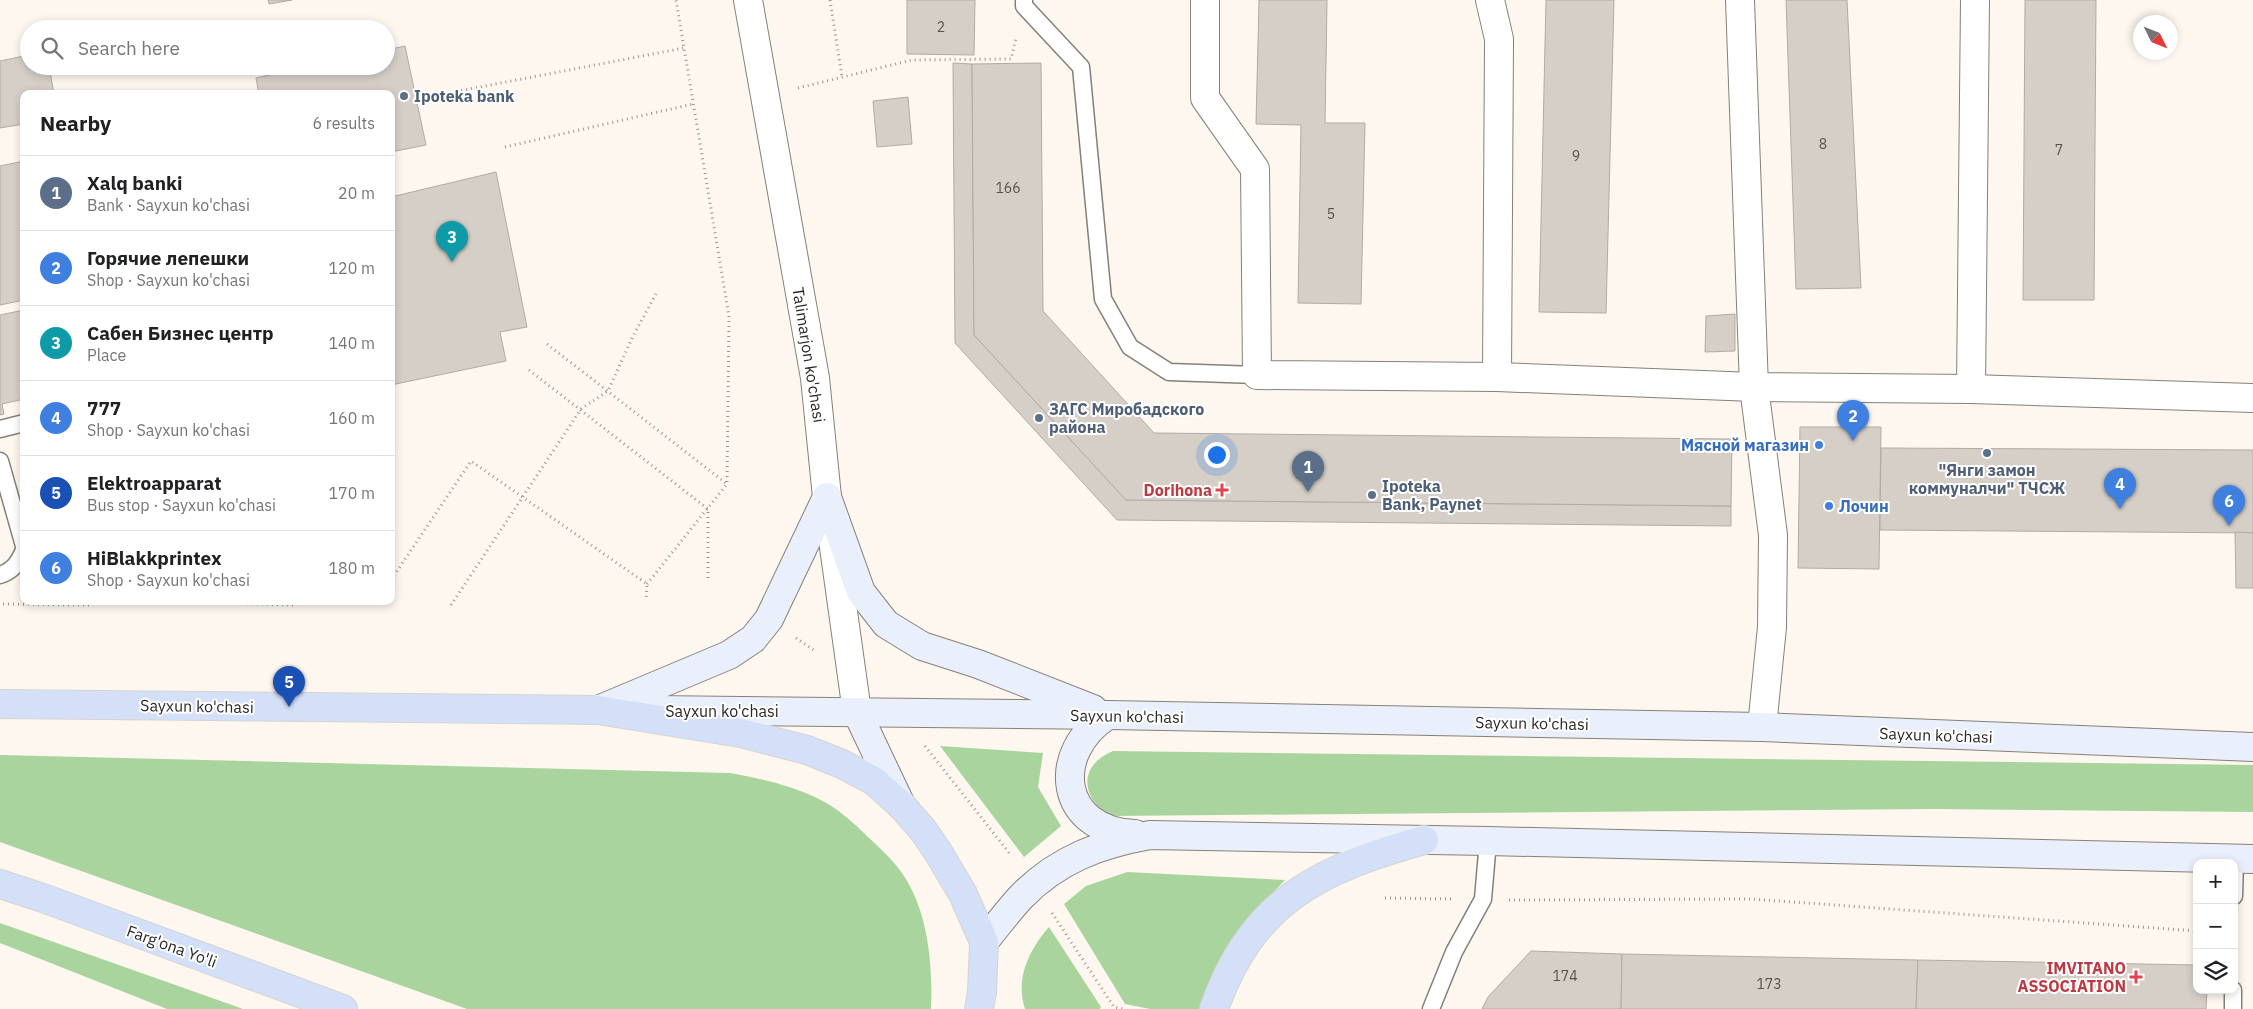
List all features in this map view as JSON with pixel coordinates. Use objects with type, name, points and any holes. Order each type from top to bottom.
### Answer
[{"type":"main road","points":[[598,710],[729,655],[753,639],[769,619],[827,497]]},
{"type":"main road","points":[[827,497],[861,592],[886,624],[922,646],[978,664],[1108,715]]},
{"type":"main road","name":"Sayxun ko'chasi","points":[[0,704],[1108,715],[1762,727],[2253,747]]},
{"type":"main road","points":[[598,710],[741,733],[807,750],[842,764],[874,781],[901,805],[923,830],[951,872],[971,910],[984,942],[984,1003]]},
{"type":"main road","points":[[857,712],[901,805]]},
{"type":"main road","points":[[1108,715],[1089,730],[1075,750],[1070,768],[1073,792],[1083,813],[1098,826],[1125,834],[2244,859]]},
{"type":"main road","points":[[984,942],[1021,898],[1066,862],[1092,849],[1117,841],[1150,835]]},
{"type":"main road","points":[[1214,1009],[1224,984],[1241,953],[1268,917],[1296,892],[1329,872],[1352,862],[1376,853],[1424,840]]},
{"type":"main road","name":"Farg'ona Yo'li","points":[[0,884],[43,898],[343,1009]]},
{"type":"street","name":"Talimarjon ko'chasi","points":[[748,0],[815,378],[827,497],[857,712]]},
{"type":"street","points":[[1204,0],[1205,98],[1255,169],[1257,375],[1497,377],[1754,387],[1971,389],[2253,398]]},
{"type":"street","points":[[1490,0],[1499,39],[1497,377]]},
{"type":"street","points":[[1740,0],[1754,387],[1773,535],[1772,627],[1762,727]]},
{"type":"street","points":[[1971,389],[1975,0]]},
{"type":"lane","points":[[1024,3],[1081,67],[1103,299],[1130,347],[1169,372],[1257,375]]},
{"type":"lane","points":[[0,429],[20,424]]},
{"type":"lane","points":[[0,461],[20,532]]},
{"type":"lane","points":[[0,575],[6,573],[20,560]]},
{"type":"lane","points":[[1431,1009],[1454,952],[1483,899],[1488,841]]},
{"type":"lane","points":[[2238,881],[2244,859]]},
{"type":"lane","points":[[2233,994],[2233,1009]]},
{"type":"path","points":[[646,599],[647,584],[727,484],[729,316],[676,0]]},
{"type":"path","points":[[830,0],[842,77]]},
{"type":"path","points":[[765,96],[912,60],[1011,60],[1024,3]]},
{"type":"path","points":[[417,99],[684,48]]},
{"type":"path","points":[[505,146],[693,104]]},
{"type":"path","points":[[452,605],[581,409],[608,392],[633,336],[656,294]]},
{"type":"path","points":[[547,344],[727,484]]},
{"type":"path","points":[[529,370],[708,509]]},
{"type":"path","points":[[395,574],[471,461],[524,496],[647,584]]},
{"type":"path","points":[[708,509],[708,578]]},
{"type":"path","points":[[0,604],[20,604]]},
{"type":"path","points":[[792,635],[821,655]]},
{"type":"path","points":[[920,740],[1010,854]]},
{"type":"path","points":[[1386,898],[1751,899],[2193,931]]},
{"type":"path","points":[[1047,906],[1114,1007],[1124,1009]]},
{"type":"green space","points":[[940,746],[1043,753],[1038,787],[1061,826],[1024,857]]},
{"type":"green space","points":[[1113,751],[2253,765],[2253,812],[1934,809],[1109,816],[1099,808],[1093,799],[1087,781],[1089,772],[1094,764]]},
{"type":"green space","points":[[0,755],[730,773],[774,782],[807,793],[838,810],[882,850],[902,873],[918,904],[927,938],[930,956],[931,1009],[467,1009],[0,842]]},
{"type":"green space","points":[[1127,872],[1285,880],[1245,924],[1225,954],[1202,1009],[1150,1009],[1125,1004],[1064,904],[1086,886]]},
{"type":"green space","points":[[0,923],[243,1009],[167,1009],[0,943]]},
{"type":"green space","points":[[1049,927],[1101,1007],[1100,1009],[1025,1009],[1022,998],[1023,975],[1035,945]]},
{"type":"building","points":[[268,0],[292,0],[269,4]]},
{"type":"building","points":[[907,0],[975,0],[974,55],[907,54]]},
{"type":"building","points":[[1259,0],[1327,0],[1325,123],[1365,123],[1361,304],[1298,303],[1301,125],[1256,124]]},
{"type":"building","points":[[1546,0],[1614,0],[1606,313],[1539,312]]},
{"type":"building","points":[[1786,0],[1847,0],[1861,288],[1796,289]]},
{"type":"building","points":[[2025,0],[2096,0],[2094,300],[2023,300]]},
{"type":"building","name":"Ipoteka bank","points":[[405,46],[426,145],[395,151],[395,90],[258,90],[256,78],[270,75],[395,75],[395,48]]},
{"type":"building","points":[[20,57],[20,75],[51,75],[53,90],[20,90],[20,125],[0,128],[0,61]]},
{"type":"building","points":[[953,63],[972,64],[974,335],[1126,500],[1731,506],[1731,526],[1117,520],[955,343]]},
{"type":"building","points":[[1041,63],[1043,311],[1154,433],[1732,439],[1731,506],[1126,500],[974,335],[972,64]]},
{"type":"building","points":[[908,97],[912,144],[877,147],[873,101]]},
{"type":"building","points":[[20,162],[20,301],[0,305],[0,166]]},
{"type":"building","points":[[496,172],[527,327],[500,332],[506,361],[395,384],[395,196]]},
{"type":"building","points":[[20,311],[20,400],[2,404],[4,414],[0,415],[0,315]]},
{"type":"building","points":[[1735,314],[1735,351],[1705,352],[1706,316]]},
{"type":"building","points":[[1800,427],[1881,427],[1879,569],[1798,568]]},
{"type":"building","points":[[1881,448],[2253,450],[2253,533],[1880,530]]},
{"type":"building","points":[[2235,532],[2253,533],[2253,588],[2236,588]]},
{"type":"building","points":[[1531,951],[1622,954],[1621,1009],[1482,1009],[1488,997]]},
{"type":"building","points":[[1622,954],[1918,960],[1916,1009],[1621,1009]]},
{"type":"building","points":[[1918,960],[2193,965],[2193,994],[2207,994],[2206,1009],[1916,1009]]},
{"type":"place","name":"Ipoteka bank","points":[[404,96]]},
{"type":"place","name":"Сабен Бизнес центр","points":[[452,262]]},
{"type":"place","name":"ЗАГС Миробадского района","points":[[1039,418]]},
{"type":"place","name":"Горячие лепешки","points":[[1853,441]]},
{"type":"place","name":"Мясной магазин","points":[[1819,445]]},
{"type":"place","name":"\"Янги замон коммуналчи\" ТЧСЖ","points":[[1987,453]]},
{"type":"place","name":"Dorihona","points":[[1222,490]]},
{"type":"place","name":"Xalq banki","points":[[1308,492]]},
{"type":"place","name":"Ipoteka Bank, Paynet","points":[[1372,495]]},
{"type":"place","name":"Лочин","points":[[1829,506]]},
{"type":"place","name":"777","points":[[2120,509]]},
{"type":"place","name":"HiBlakkprintex","points":[[2229,526]]},
{"type":"place","name":"Elektroapparat","points":[[289,707]]},
{"type":"place","name":"IMVITANO ASSOCIATION","points":[[2136,977]]}]
